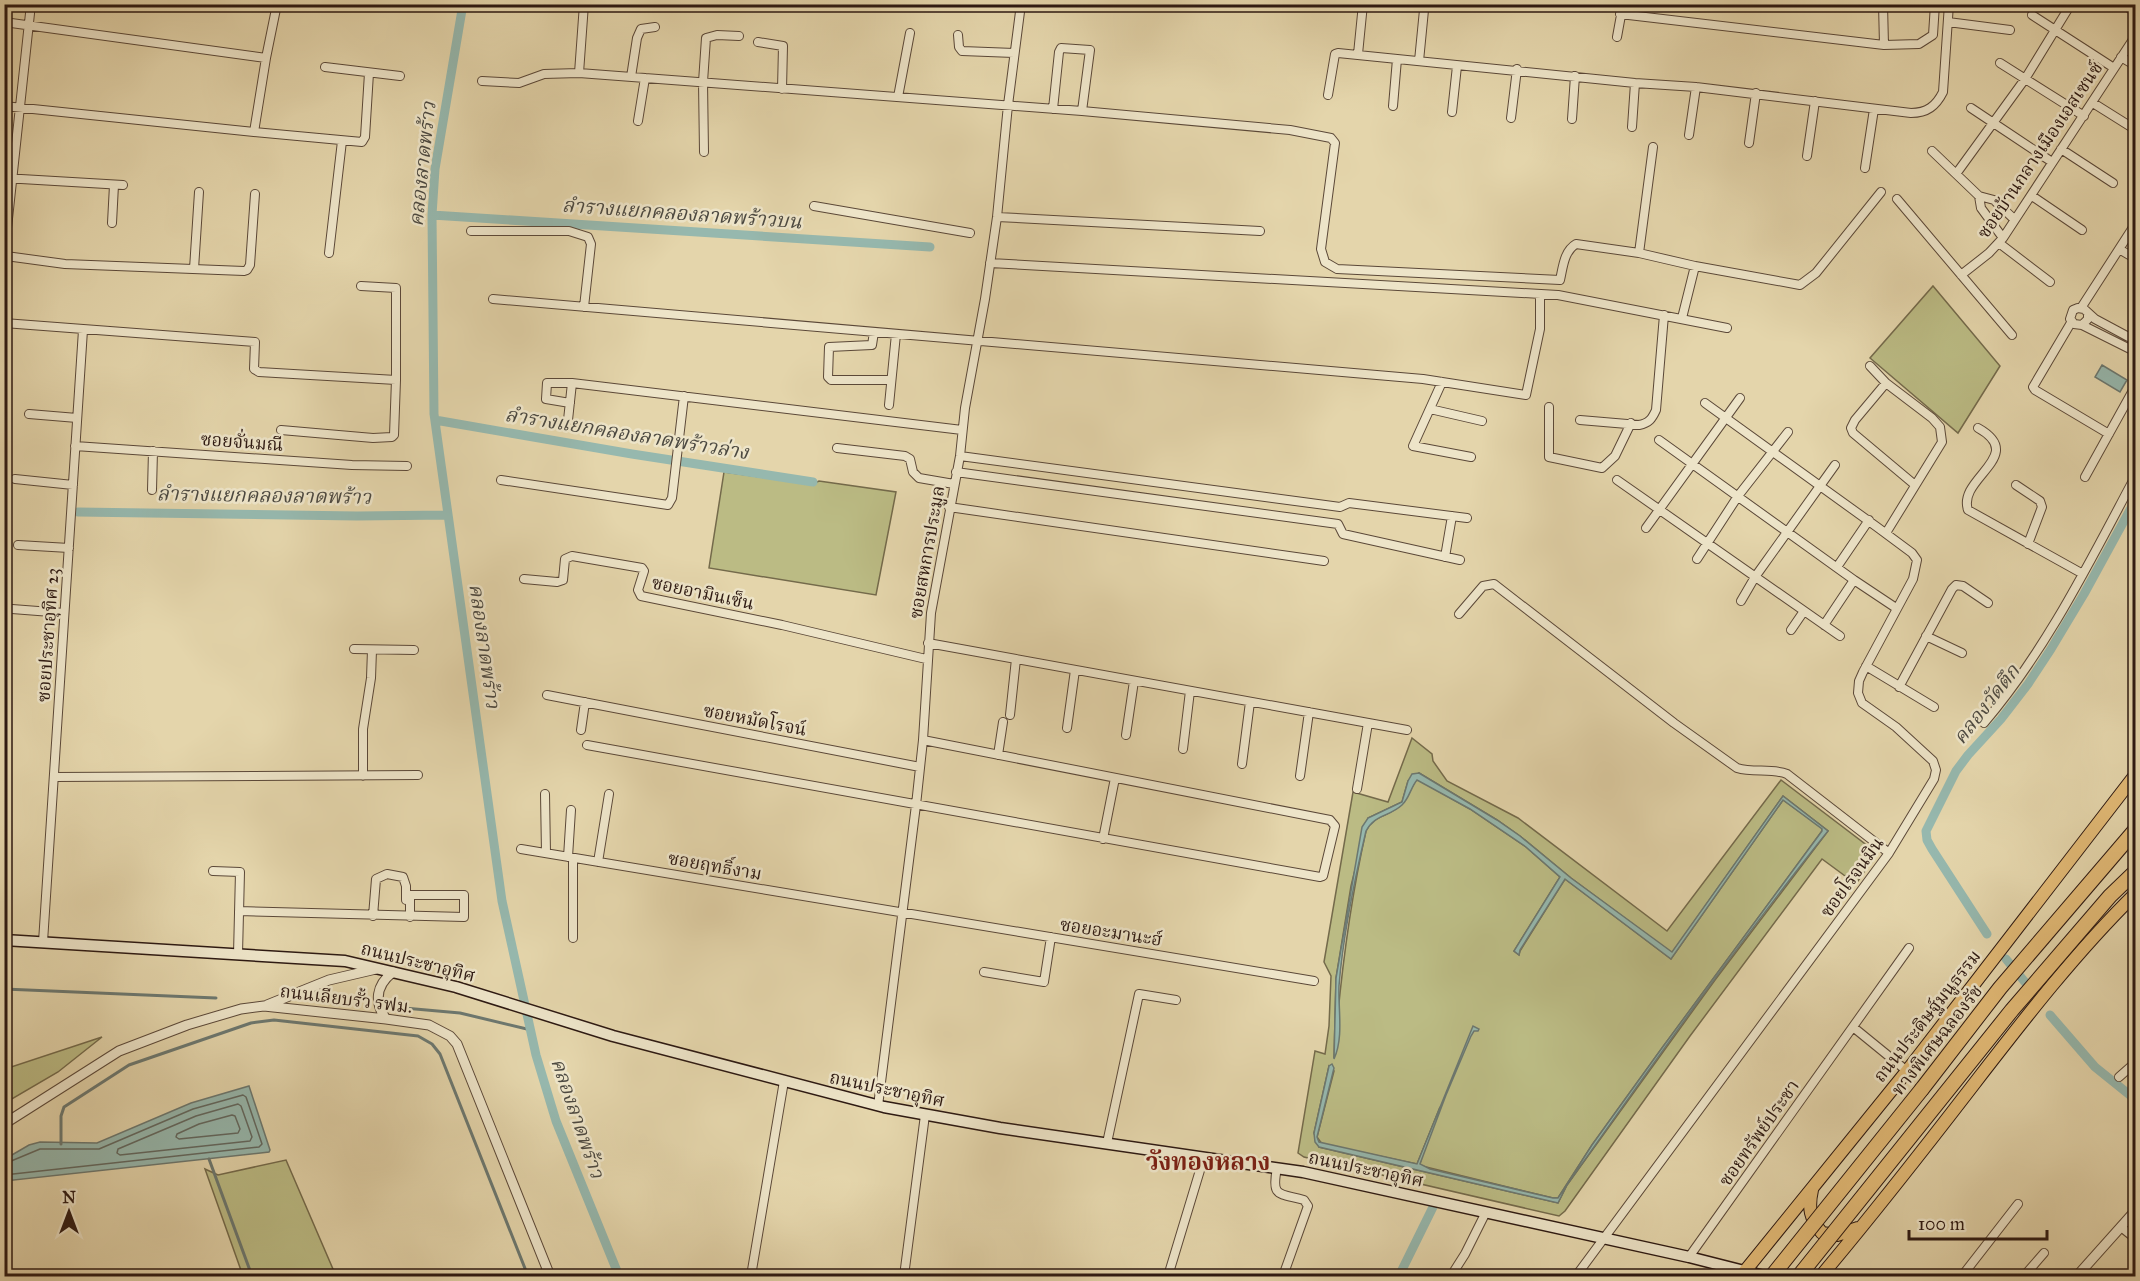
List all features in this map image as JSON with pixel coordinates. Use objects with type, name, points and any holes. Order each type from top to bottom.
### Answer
[{"type":"highway","name":"ทางพิเศษฉลองรัช","points":[[1772,1276],[2000,988],[2133,831]]},
{"type":"highway","points":[[1799,1276],[2012,1010],[2109,896],[2136,871]]},
{"type":"main road","name":"ถนนประดิษฐ์มนูธรรม","points":[[1743,1274],[1907,1071],[2136,774]]},
{"type":"main road","points":[[1821,1276],[2049,988],[2085,946],[2136,893]]},
{"type":"main road","name":"ถนนประชาอุทิศ","points":[[4,940],[345,961],[456,987],[596,1032],[878,1106],[1107,1143],[1277,1167],[1689,1257],[1743,1274],[1764,1276]]},
{"type":"main road","points":[[1813,1188],[1809,1208],[1811,1217],[1822,1233],[1845,1234],[1864,1224]]},
{"type":"street","points":[[31,4],[8,179],[5,256],[64,264],[244,271],[249,268],[255,194]]},
{"type":"street","points":[[254,132],[277,4]]},
{"type":"street","points":[[579,72],[584,4]]},
{"type":"street","name":"ซอยสหการประมูล","points":[[878,1106],[923,740],[930,613],[960,456],[962,430],[997,217],[1021,4]]},
{"type":"street","points":[[1358,54],[1363,4]]},
{"type":"street","points":[[1617,36],[1623,4]]},
{"type":"street","points":[[1883,4],[1884,45]]},
{"type":"street","points":[[1620,14],[1884,45],[1919,44],[1933,35],[1935,4]]},
{"type":"street","points":[[1328,95],[1335,54],[1358,54],[1457,66],[1517,69],[1635,83],[1756,93],[1922,113],[1938,103],[1943,92],[1949,4]]},
{"type":"street","points":[[1956,174],[2025,79],[2071,4]]},
{"type":"street","points":[[2123,4],[2136,13]]},
{"type":"street","points":[[1419,61],[1424,10]]},
{"type":"street","points":[[2032,15],[2114,68]]},
{"type":"street","points":[[4,22],[266,58]]},
{"type":"street","points":[[1948,22],[2010,30]]},
{"type":"street","points":[[631,77],[637,39],[641,29],[656,27]]},
{"type":"street","points":[[898,97],[910,33]]},
{"type":"street","points":[[704,152],[703,82],[706,38],[717,35],[739,36]]},
{"type":"street","points":[[958,35],[959,47],[962,51],[1014,53]]},
{"type":"street","name":"ซอยบ้านกลางเมืองเอสเซนซ์","points":[[1961,275],[2001,240],[2136,35]]},
{"type":"street","points":[[758,42],[783,46],[782,89]]},
{"type":"street","points":[[1053,110],[1059,52],[1061,48],[1066,47],[1090,50],[1083,111]]},
{"type":"street","points":[[2121,57],[2136,66]]},
{"type":"street","points":[[1393,106],[1398,59]]},
{"type":"street","points":[[2000,63],[2084,116]]},
{"type":"street","points":[[1452,112],[1457,66]]},
{"type":"street","points":[[325,68],[400,76]]},
{"type":"street","points":[[1511,118],[1517,69]]},
{"type":"street","points":[[482,81],[519,83],[544,74],[579,72],[1083,111],[1290,130],[1331,138],[1335,143],[1321,249],[1325,262],[1337,269],[1560,280]]},
{"type":"street","points":[[4,105],[359,143],[365,139],[369,73]]},
{"type":"street","points":[[1572,119],[1575,76]]},
{"type":"street","points":[[638,121],[645,78]]},
{"type":"street","points":[[1632,127],[1635,83]]},
{"type":"street","points":[[1689,135],[1696,87]]},
{"type":"street","points":[[1749,143],[1756,93]]},
{"type":"street","points":[[1807,156],[1815,101]]},
{"type":"street","points":[[2093,103],[2136,130]]},
{"type":"street","points":[[1971,108],[2052,162]]},
{"type":"street","points":[[1865,168],[1874,109]]},
{"type":"street","points":[[329,253],[342,141]]},
{"type":"street","points":[[1638,254],[1653,147]]},
{"type":"street","points":[[2061,149],[2112,183]]},
{"type":"street","points":[[1932,151],[1979,196],[1994,200],[2014,219]]},
{"type":"street","points":[[8,179],[118,185],[112,223]]},
{"type":"street","points":[[194,269],[199,192]]},
{"type":"street","points":[[1558,295],[1567,254],[1576,244],[1800,285],[1816,273],[1881,192]]},
{"type":"street","points":[[1979,196],[1981,208],[2001,240],[2050,282]]},
{"type":"street","points":[[2031,196],[2082,230]]},
{"type":"street","points":[[1897,199],[2012,335]]},
{"type":"street","points":[[814,206],[970,233]]},
{"type":"street","points":[[997,217],[1260,231]]},
{"type":"street","points":[[2082,325],[2088,319],[2085,310],[2132,229]]},
{"type":"street","points":[[471,231],[569,231],[588,237],[591,244],[584,307]]},
{"type":"street","points":[[2119,249],[2136,259]]},
{"type":"street","points":[[990,263],[1558,295],[1726,328]]},
{"type":"street","points":[[1682,318],[1695,266]]},
{"type":"street","points":[[281,430],[373,438],[394,435],[396,288],[361,286]]},
{"type":"street","points":[[493,299],[1442,382],[1526,395],[1540,329],[1540,294]]},
{"type":"street","points":[[2109,434],[2033,387],[2072,321],[2071,313],[2075,308],[2085,310],[2095,319],[2136,341]]},
{"type":"street","points":[[1580,420],[1647,424],[1656,410],[1664,315]]},
{"type":"street","points":[[2072,321],[2076,325],[2082,325],[2136,352]]},
{"type":"street","points":[[4,323],[255,342],[254,369],[259,372],[396,380]]},
{"type":"street","name":"ซอยประชาอุทิศ 23","points":[[43,942],[84,330]]},
{"type":"street","points":[[874,332],[872,345],[829,347],[828,377],[831,380],[891,380]]},
{"type":"street","points":[[889,405],[896,334]]},
{"type":"street","points":[[1705,403],[1886,533],[1942,442],[1940,427],[1932,418],[1886,383],[1870,366]]},
{"type":"street","points":[[570,403],[547,399],[546,385],[557,382],[572,383],[962,430]]},
{"type":"street","points":[[1442,382],[1413,446],[1471,457]]},
{"type":"street","points":[[568,420],[572,383]]},
{"type":"street","points":[[1886,383],[1855,420],[1851,428],[1852,433],[1915,485]]},
{"type":"street","points":[[2085,477],[2136,385]]},
{"type":"street","points":[[501,480],[666,506],[672,498],[684,396]]},
{"type":"street","points":[[1646,528],[1740,398]]},
{"type":"street","points":[[1549,407],[1549,457],[1602,468],[1615,456],[1631,423]]},
{"type":"street","points":[[1430,409],[1482,421]]},
{"type":"street","points":[[29,414],[77,418]]},
{"type":"street","points":[[1978,428],[1989,434],[1995,441],[1996,452],[1967,499],[1968,510],[2083,574]]},
{"type":"street","points":[[1697,560],[1738,496],[1788,432]]},
{"type":"street","points":[[1659,440],[1896,608]]},
{"type":"street","name":"ซอยจั่นมณี","points":[[75,446],[352,465],[407,466]]},
{"type":"street","points":[[837,448],[905,456],[910,459],[913,472],[919,478],[954,484]]},
{"type":"street","points":[[152,490],[153,451]]},
{"type":"street","points":[[960,456],[1340,507],[1349,503],[1467,518]]},
{"type":"street","points":[[1011,479],[1013,464]]},
{"type":"street","points":[[1741,601],[1755,577],[1835,465]]},
{"type":"street","points":[[956,472],[1338,524]]},
{"type":"street","points":[[1087,490],[1089,475]]},
{"type":"street","points":[[1984,723],[2009,694],[2054,624],[2136,475]]},
{"type":"street","points":[[15,479],[73,485]]},
{"type":"street","points":[[1617,480],[1840,636]]},
{"type":"street","points":[[2016,485],[2040,501],[2042,507],[2028,544]]},
{"type":"street","points":[[1220,508],[1221,492]]},
{"type":"street","points":[[949,507],[1323,561]]},
{"type":"street","points":[[1340,507],[1338,524],[1343,534],[1460,560]]},
{"type":"street","points":[[1445,557],[1452,516]]},
{"type":"street","points":[[1838,567],[1869,520]]},
{"type":"street","name":"ซอยโรจนมิน","points":[[1575,1276],[1889,853],[1934,779],[1936,770],[1933,761],[1896,728],[1862,703],[1858,693],[1859,681],[1866,666],[1913,579],[1917,560],[1912,553],[1886,533]]},
{"type":"street","points":[[18,545],[69,548]]},
{"type":"street","name":"ซอยอามินเซ็น","points":[[524,579],[549,582],[563,580],[565,559],[572,556],[642,568],[644,572],[638,590],[641,596],[782,625],[926,659]]},
{"type":"street","points":[[1824,625],[1854,580]]},
{"type":"street","points":[[1459,614],[1483,586],[1494,584],[1674,723],[1737,768],[1749,772],[1778,771],[1787,774],[1889,853]]},
{"type":"street","points":[[1899,687],[1949,593],[1956,585],[1963,586],[1988,603]]},
{"type":"street","points":[[12,609],[64,613]]},
{"type":"street","points":[[1791,630],[1804,611]]},
{"type":"street","points":[[1926,636],[1962,653]]},
{"type":"street","points":[[927,643],[1407,730]]},
{"type":"street","points":[[354,649],[414,650]]},
{"type":"street","points":[[363,776],[363,729],[371,678],[372,650]]},
{"type":"street","points":[[1010,715],[1016,659]]},
{"type":"street","points":[[1866,666],[1934,707]]},
{"type":"street","points":[[1067,728],[1075,670]]},
{"type":"street","points":[[1126,735],[1134,681]]},
{"type":"street","points":[[1183,749],[1190,691]]},
{"type":"street","name":"ซอยหมัดโรจน์","points":[[547,695],[920,767]]},
{"type":"street","points":[[581,730],[585,702]]},
{"type":"street","points":[[1242,764],[1250,702]]},
{"type":"street","points":[[1300,776],[1309,712]]},
{"type":"street","points":[[998,755],[1003,722]]},
{"type":"street","points":[[1357,789],[1368,723]]},
{"type":"street","points":[[587,745],[1321,877],[1335,826],[1330,820],[923,740]]},
{"type":"street","points":[[54,777],[418,775]]},
{"type":"street","points":[[1103,838],[1114,778]]},
{"type":"street","points":[[545,794],[546,853]]},
{"type":"street","points":[[598,862],[609,794]]},
{"type":"street","points":[[571,810],[573,938]]},
{"type":"street","name":"ซอยฤทธิ์งาม","points":[[521,849],[903,913]]},
{"type":"street","points":[[213,872],[240,872],[238,954]]},
{"type":"street","points":[[373,916],[376,879],[387,874],[403,877],[406,886],[408,917]]},
{"type":"street","points":[[239,911],[408,917],[464,917],[464,895],[410,895],[408,917]]},
{"type":"street","name":"ซอยอะมานะฮ์","points":[[903,913],[1314,981]]},
{"type":"street","points":[[984,972],[1044,982],[1051,937]]},
{"type":"street","name":"ซอยทรัพย์ประชา","points":[[1689,1257],[1909,948]]},
{"type":"street","points":[[264,1006],[329,980],[378,968]]},
{"type":"street","points":[[386,1019],[378,1007],[378,993],[384,978],[393,972]]},
{"type":"street","points":[[1107,1143],[1139,994],[1176,1000]]},
{"type":"street","name":"ถนนเลียบรั้ว รฟม.","points":[[4,1124],[119,1051],[187,1025],[241,1009],[264,1006],[429,1025],[444,1032],[456,1044],[550,1276]]},
{"type":"street","points":[[1853,1026],[1907,1071]]},
{"type":"street","points":[[2119,1077],[2136,1062]]},
{"type":"street","points":[[751,1276],[784,1081]]},
{"type":"street","points":[[904,1276],[925,1115]]},
{"type":"street","points":[[1168,1276],[1204,1156]]},
{"type":"street","points":[[1277,1167],[1275,1190],[1280,1194],[1304,1200],[1308,1206],[1283,1276]]},
{"type":"street","points":[[1962,1276],[2018,1204]]},
{"type":"street","points":[[2077,1276],[2136,1210]]},
{"type":"street","points":[[1451,1276],[1486,1212]]},
{"type":"street","points":[[2121,1227],[2136,1239]]},
{"type":"street","points":[[2024,1276],[2044,1252]]},
{"type":"green space","points":[[1933,286],[2000,366],[1958,433],[1870,358]]},
{"type":"green space","points":[[724,472],[813,484],[819,481],[896,492],[876,595],[709,568]]},
{"type":"green space","points":[[1412,738],[1432,754],[1433,761],[1447,781],[1518,818],[1667,931],[1781,780],[1877,853],[1856,884],[1822,859],[1690,1036],[1565,1211],[1559,1216],[1304,1157],[1298,1153],[1315,1051],[1325,1054],[1329,1026],[1331,976],[1324,962],[1353,792],[1388,802]],"holes":[[[1419,773],[1497,820],[1672,953],[1783,796],[1828,831],[1715,980],[1567,1185],[1558,1203],[1319,1147],[1314,1133],[1329,1066],[1334,1071],[1317,1137],[1322,1144],[1417,1164],[1440,1107],[1421,1159],[1422,1166],[1558,1198],[1592,1145],[1822,828],[1783,800],[1671,959],[1565,879],[1519,955],[1514,951],[1560,877],[1526,847],[1470,809],[1417,779],[1406,798],[1400,805],[1376,819],[1366,831],[1346,944],[1334,1058],[1336,978],[1351,886],[1368,818],[1402,802],[1408,781]]]},
{"type":"green space","points":[[102,1037],[58,1072],[5,1103],[5,1069]]},
{"type":"green space","points":[[286,1160],[336,1276],[243,1276],[205,1169],[218,1175]]},
{"type":"water","points":[[2102,365],[2127,380],[2120,392],[2095,377]]},
{"type":"water","points":[[1419,773],[1520,836],[1571,878],[1672,952],[1783,796],[1828,831],[1695,1006],[1567,1185],[1558,1203],[1319,1147],[1315,1142],[1314,1133],[1329,1066],[1332,1064],[1334,1068],[1317,1137],[1319,1142],[1417,1164],[1473,1026],[1479,1029],[1471,1036],[1420,1164],[1430,1169],[1558,1198],[1592,1145],[1822,829],[1783,800],[1671,959],[1565,879],[1519,955],[1514,951],[1560,877],[1526,847],[1470,809],[1417,780],[1402,805],[1378,818],[1366,831],[1343,947],[1339,986],[1340,1032],[1334,1059],[1336,978],[1362,827],[1368,818],[1402,802],[1412,774]]},
{"type":"water","points":[[249,1086],[269,1152],[5,1181],[5,1159],[29,1145],[40,1142],[97,1143],[191,1103]]},
{"type":"waterway","name":"คลองลาดพร้าว","points":[[463,4],[435,169],[432,215],[434,414],[502,901],[536,1055],[556,1121],[619,1276]]},
{"type":"waterway","name":"ลำรางแยกคลองลาดพร้าวบน","points":[[432,215],[930,247]]},
{"type":"waterway","name":"ลำรางแยกคลองลาดพร้าวล่าง","points":[[435,420],[813,482]]},
{"type":"waterway","name":"คลองวัดตึก","points":[[1987,934],[1932,849],[1927,840],[1926,831],[1956,771],[2001,719],[2051,649],[2136,499]]},
{"type":"waterway","name":"ลำรางแยกคลองลาดพร้าว","points":[[78,512],[448,515]]},
{"type":"waterway","name":"คลองวัดตึก","points":[[2006,959],[2033,992]]},
{"type":"waterway","points":[[4,989],[216,998]]},
{"type":"waterway","points":[[393,1007],[460,1013],[531,1030]]},
{"type":"waterway","name":"คลองวัดตึก","points":[[2050,1015],[2095,1067],[2136,1100]]},
{"type":"waterway","points":[[61,1144],[61,1116],[64,1107],[129,1065],[251,1023],[274,1020],[418,1036],[432,1044],[440,1054],[528,1276]]},
{"type":"waterway","points":[[209,1159],[252,1276]]},
{"type":"waterway","points":[[1399,1276],[1433,1207]]},
{"type":"district","name":"วังทองหลาง","points":[[1208,1162]]}]
